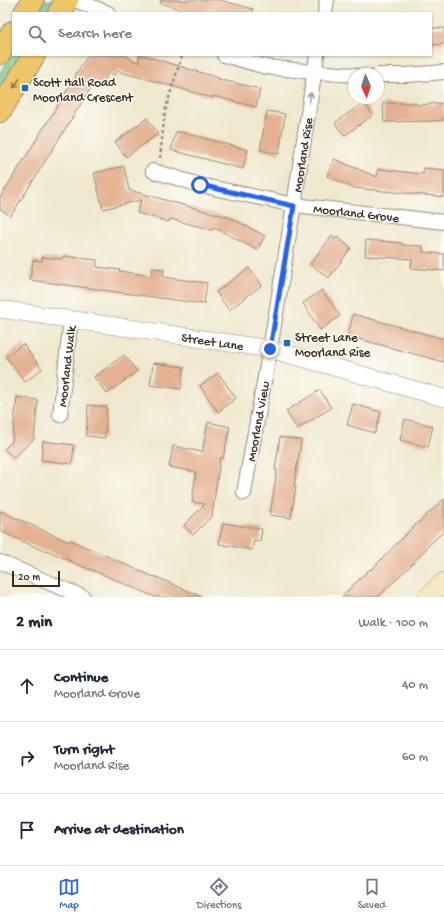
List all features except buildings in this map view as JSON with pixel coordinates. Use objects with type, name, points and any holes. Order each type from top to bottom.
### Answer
[{"type":"highway","points":[[26,12],[33,0]]},
{"type":"highway","points":[[60,12],[67,0]]},
{"type":"highway","points":[[0,53],[12,34]]},
{"type":"highway","points":[[0,111],[33,56]]},
{"type":"main road","points":[[428,597],[444,582]]},
{"type":"street","points":[[74,0],[105,12]]},
{"type":"street","points":[[325,12],[327,0]]},
{"type":"street","points":[[228,56],[266,67],[348,75]]},
{"type":"street","name":"Moorland Rise","points":[[270,349],[317,56]]},
{"type":"street","points":[[384,75],[444,72]]},
{"type":"street","name":"Moorland Grove","points":[[156,172],[200,185],[294,206],[444,222]]},
{"type":"street","name":"Street Lane","points":[[0,309],[270,349],[444,398]]},
{"type":"street","name":"Moorland Walk","points":[[60,414],[71,319]]},
{"type":"street","name":"Moorland View","points":[[244,493],[270,349]]},
{"type":"street","points":[[0,562],[83,597]]},
{"type":"path","points":[[156,172],[165,111],[182,56]]},
{"type":"green space","points":[[44,0],[55,0],[48,12],[37,12]]},
{"type":"green space","points":[[12,54],[12,56],[21,56],[0,92],[0,73]]},
{"type":"place","name":"Scott Hall Road Moorland Crescent","points":[[25,88]]},
{"type":"place","name":"Street Lane Moorland Rise","points":[[287,343]]},
{"type":"route","points":[[200,185],[294,206],[270,349]]}]
